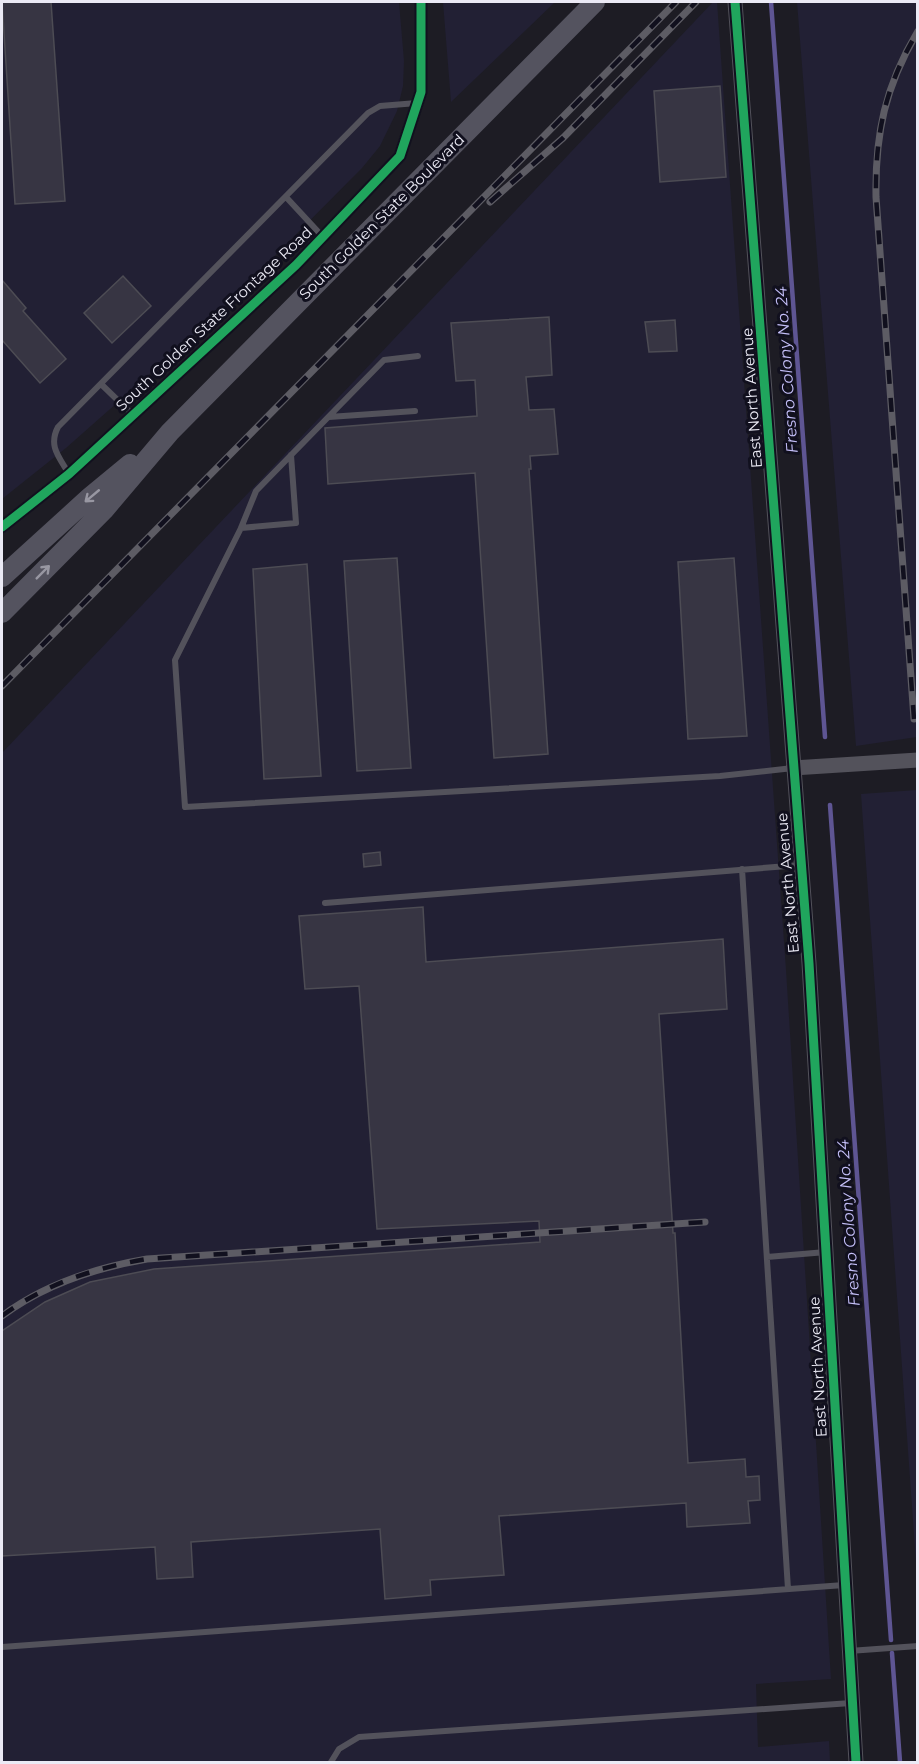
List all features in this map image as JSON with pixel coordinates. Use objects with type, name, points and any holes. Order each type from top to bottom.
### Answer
[{"type":"main road","name":"South Golden State Boulevard","points":[[2,613],[104,510],[170,432],[595,2]]},
{"type":"main road","name":"South Golden State Boulevard","points":[[2,577],[90,497],[170,432]]},
{"type":"street","name":"South Golden State Frontage Road","points":[[2,527],[69,474],[297,265],[399,156],[421,92],[421,2]]},
{"type":"street","name":"East North Avenue","points":[[735,2],[801,865],[827,1252],[856,1762]]},
{"type":"street","points":[[793,768],[918,760]]},
{"type":"lane","points":[[69,474],[54,447],[53,437],[58,427],[368,113],[380,106],[417,103]]},
{"type":"lane","points":[[286,197],[323,237]]},
{"type":"lane","points":[[418,356],[384,360],[256,491],[241,528],[175,660],[185,807],[720,776],[793,768]]},
{"type":"lane","points":[[101,384],[134,415]]},
{"type":"lane","points":[[329,417],[415,411]]},
{"type":"lane","points":[[241,528],[296,523],[291,455]]},
{"type":"lane","points":[[325,903],[801,865]]},
{"type":"lane","points":[[742,869],[788,1589]]},
{"type":"lane","points":[[767,1257],[827,1252]]},
{"type":"lane","points":[[2,1647],[845,1585]]},
{"type":"lane","points":[[848,1652],[918,1646]]},
{"type":"lane","points":[[331,1762],[339,1749],[359,1737],[851,1703]]},
{"type":"shaded area","points":[[2,2],[399,2],[404,61],[403,86],[397,111],[380,146],[362,168],[213,318],[66,448],[2,499]]},
{"type":"shaded area","points":[[443,2],[555,2],[451,102]]},
{"type":"shaded area","points":[[713,2],[717,2],[786,970],[831,1679],[756,1684],[758,1747],[829,1741],[830,1762],[2,1762],[2,753]]},
{"type":"shaded area","points":[[797,2],[917,2],[917,737],[856,746]]},
{"type":"shaded area","points":[[918,790],[917,1576],[861,794]]},
{"type":"building","points":[[2,2],[51,2],[65,201],[15,204]]},
{"type":"building","points":[[720,86],[726,177],[660,182],[654,91]]},
{"type":"building","points":[[123,276],[151,306],[112,343],[84,313]]},
{"type":"building","points":[[2,280],[26,308],[23,311],[66,359],[40,383],[2,340]]},
{"type":"building","points":[[549,317],[552,375],[526,377],[529,410],[554,409],[558,454],[530,456],[531,469],[529,469],[548,754],[494,758],[475,473],[328,484],[325,428],[477,416],[475,380],[456,381],[451,323]]},
{"type":"building","points":[[675,320],[677,351],[649,352],[645,322]]},
{"type":"building","points":[[397,558],[411,768],[357,771],[344,561]]},
{"type":"building","points":[[734,558],[747,736],[688,739],[678,562]]},
{"type":"building","points":[[307,564],[321,776],[264,779],[253,569]]},
{"type":"building","points":[[380,852],[381,865],[364,867],[363,854]]},
{"type":"building","points":[[423,907],[426,962],[723,939],[727,1009],[659,1014],[673,1233],[675,1233],[688,1463],[745,1459],[746,1477],[759,1476],[760,1500],[748,1501],[750,1523],[687,1527],[686,1503],[499,1516],[504,1575],[430,1580],[431,1595],[385,1599],[380,1529],[191,1542],[193,1577],[157,1579],[155,1547],[2,1556],[2,1331],[45,1302],[90,1282],[154,1269],[540,1242],[539,1221],[377,1229],[359,986],[305,989],[299,916]]},
{"type":"waterway","name":"Fresno Colony No. 24","points":[[771,2],[825,737]]},
{"type":"waterway","name":"Fresno Colony No. 24","points":[[830,805],[891,1640]]},
{"type":"waterway","name":"Fresno Colony No. 24","points":[[892,1653],[900,1762]]},
{"type":"railway","points":[[2,686],[676,2]]},
{"type":"railway","points":[[490,202],[563,138],[696,2]]},
{"type":"railway","points":[[914,719],[876,174],[884,111],[897,71],[918,31]]},
{"type":"railway","points":[[2,1316],[53,1286],[108,1267],[147,1259],[705,1222]]},
{"type":"cycle path","points":[[2,527],[69,474],[296,265],[400,156],[421,92],[421,2]]},
{"type":"cycle path","points":[[735,2],[809,963],[856,1762]]}]
